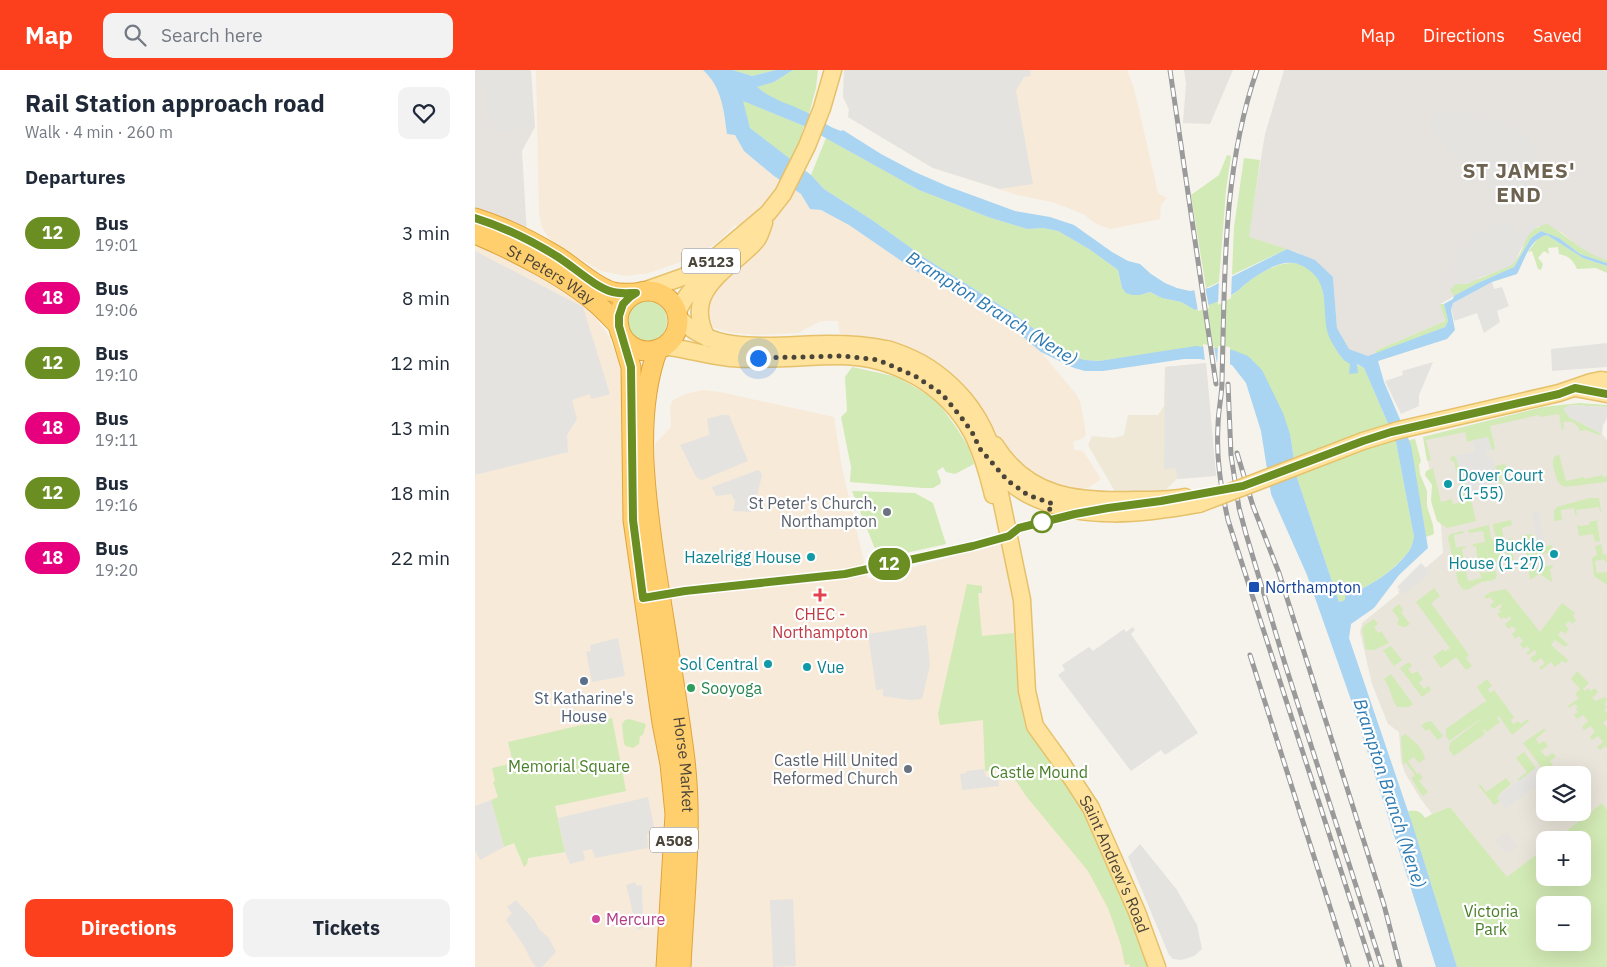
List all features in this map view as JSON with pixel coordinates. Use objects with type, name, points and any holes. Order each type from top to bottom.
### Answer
[{"type":"highway","name":"St Peters Way","points":[[475,218],[527,240],[612,292],[640,292]]},
{"type":"highway","name":"St Peters Way","points":[[475,234],[521,256],[583,293],[620,330]]},
{"type":"highway","points":[[640,292],[659,292],[666,296],[672,302],[677,315],[677,329],[673,337],[659,348],[644,350],[635,348],[627,342],[620,330],[619,316],[623,304],[630,297],[640,292]]},
{"type":"highway","name":"A508","points":[[620,330],[631,367],[633,520],[651,596]]},
{"type":"highway","name":"A508","points":[[651,596],[644,465],[645,412],[649,383],[659,348]]},
{"type":"highway","name":"Horse Market","points":[[651,596],[671,671],[683,744],[688,815],[688,864],[681,967]]},
{"type":"highway","name":"Horse Market","points":[[651,596],[662,723],[670,764],[675,823],[666,967]]},
{"type":"highway","points":[[662,723],[668,713],[667,679],[671,671]]},
{"type":"highway","points":[[672,783],[683,744]]},
{"type":"main road","name":"A5123","points":[[823,108],[825,70]]},
{"type":"main road","name":"A5123","points":[[677,315],[685,297],[698,281],[755,234],[783,194],[807,146],[823,108],[833,70]]},
{"type":"main road","name":"A5123","points":[[640,292],[683,276],[702,266],[766,218]]},
{"type":"main road","points":[[707,338],[699,319],[700,305],[704,294],[718,274],[758,238],[766,218]]},
{"type":"main road","points":[[677,315],[688,327],[707,338],[738,345],[833,350],[878,360],[921,378],[939,391],[972,432],[980,449],[998,517],[1009,536]]},
{"type":"main road","points":[[659,348],[670,347],[731,358],[833,350],[857,344],[888,349],[918,361],[938,373],[952,385],[971,407],[1004,459],[1032,483],[1048,492],[1082,500],[1198,499]]},
{"type":"main road","points":[[980,449],[1008,481],[1038,500],[1086,512],[1132,514],[1198,499],[1243,486],[1363,441],[1416,426],[1559,394],[1575,388],[1606,383]]},
{"type":"main road","points":[[986,433],[998,471],[999,489],[1009,536]]},
{"type":"main road","name":"Saint Andrew's Road","points":[[1009,536],[1022,600],[1027,691],[1035,726],[1091,808],[1137,912],[1157,967]]},
{"type":"shaded area","points":[[475,70],[531,70],[535,127],[522,151],[527,234],[475,210]]},
{"type":"shaded area","points":[[482,70],[527,70],[531,128],[495,132],[495,128],[491,125]]},
{"type":"shaded area","points":[[536,70],[703,70],[710,76],[722,100],[727,134],[735,135],[744,151],[774,176],[801,194],[810,209],[821,210],[849,225],[916,271],[962,294],[1004,321],[1041,352],[1076,394],[1081,404],[1086,435],[1073,442],[1074,450],[1083,451],[1101,479],[1088,488],[1077,489],[1052,483],[1036,475],[1003,447],[992,424],[967,388],[949,371],[917,350],[885,340],[840,334],[838,321],[821,321],[798,333],[759,335],[732,333],[714,328],[708,321],[707,309],[712,296],[722,283],[765,244],[735,225],[719,241],[695,257],[649,273],[626,276],[601,271],[556,245],[541,225],[539,212]]},
{"type":"shaded area","points":[[844,70],[1127,70],[1134,88],[1158,193],[1167,198],[1161,205],[1160,219],[1110,229],[1095,223],[1086,215],[1052,202],[1017,195],[933,168],[848,117],[849,110],[843,97]]},
{"type":"shaded area","points":[[844,70],[1030,70],[1031,76],[1024,77],[1016,91],[1033,184],[1000,189],[933,168],[848,117],[849,109],[843,97]]},
{"type":"shaded area","points":[[1184,70],[1233,70],[1210,124],[1183,123],[1186,84]]},
{"type":"shaded area","points":[[1284,70],[1607,70],[1607,260],[1594,257],[1561,232],[1538,226],[1508,267],[1479,278],[1478,283],[1440,304],[1445,321],[1375,351],[1376,354],[1368,356],[1349,349],[1337,328],[1333,277],[1299,253],[1248,237],[1265,134]]},
{"type":"shaded area","points":[[1441,109],[1511,125],[1511,130],[1523,133],[1541,152],[1537,159],[1545,168],[1524,190],[1515,186],[1502,199],[1485,185],[1431,131],[1431,118]]},
{"type":"shaded area","points":[[1503,222],[1507,223],[1518,235],[1534,223],[1547,224],[1538,226],[1528,234],[1515,262],[1508,267],[1468,284],[1455,284],[1450,271],[1453,258],[1475,235],[1482,230],[1484,232],[1493,225]]},
{"type":"shaded area","points":[[475,243],[495,250],[589,309],[608,335],[620,365],[625,392],[625,536],[632,580],[655,499],[655,444],[671,427],[670,406],[673,400],[686,394],[703,390],[834,417],[842,468],[868,579],[1011,541],[1035,726],[1155,967],[475,967]]},
{"type":"shaded area","points":[[475,251],[583,307],[610,394],[592,399],[589,394],[572,400],[577,419],[567,435],[568,452],[475,475]]},
{"type":"shaded area","points":[[1492,282],[1494,289],[1502,287],[1509,306],[1497,311],[1500,322],[1484,333],[1477,313],[1454,321],[1451,306],[1453,303]]},
{"type":"shaded area","points":[[1607,343],[1607,367],[1552,371],[1551,349]]},
{"type":"shaded area","points":[[1433,362],[1419,395],[1419,406],[1401,414],[1385,381],[1403,375],[1402,371]]},
{"type":"shaded area","points":[[1206,363],[1216,476],[1177,479],[1162,493],[1117,495],[1088,445],[1092,436],[1114,438],[1124,435],[1128,415],[1158,415],[1164,406],[1165,367]]},
{"type":"shaded area","points":[[1206,363],[1216,476],[1177,479],[1176,468],[1164,469],[1165,367]]},
{"type":"shaded area","points":[[1569,405],[1607,407],[1607,418],[1603,425],[1602,434],[1569,417],[1563,409]]},
{"type":"shaded area","points":[[1543,407],[1559,407],[1569,417],[1602,434],[1607,440],[1607,810],[1602,803],[1591,812],[1591,766],[1536,766],[1536,821],[1579,821],[1566,831],[1536,831],[1536,855],[1507,878],[1450,807],[1432,814],[1405,773],[1401,761],[1399,732],[1388,724],[1372,684],[1360,632],[1362,623],[1443,553],[1441,526],[1423,437]]},
{"type":"shaded area","points":[[729,415],[748,461],[702,480],[696,477],[680,445],[709,435],[707,419]]},
{"type":"shaded area","points":[[1488,437],[1492,450],[1486,452],[1487,458],[1493,457],[1500,488],[1466,496],[1455,456],[1475,451],[1472,440]]},
{"type":"shaded area","points":[[758,470],[762,475],[753,512],[733,511],[735,501],[731,494],[716,496],[712,487]]},
{"type":"shaded area","points":[[1539,511],[1544,543],[1537,544],[1532,513]]},
{"type":"shaded area","points":[[1421,563],[1431,573],[1404,594],[1397,587]]},
{"type":"shaded area","points":[[926,625],[930,665],[922,699],[910,700],[883,696],[883,689],[876,690],[868,634]]},
{"type":"shaded area","points":[[1133,627],[1135,630],[1131,634],[1198,733],[1165,755],[1161,750],[1131,771],[1058,675],[1065,670],[1062,665],[1089,647],[1093,651],[1124,629],[1126,632]]},
{"type":"shaded area","points":[[618,638],[625,676],[592,682],[586,652],[591,651],[590,645]]},
{"type":"shaded area","points":[[1536,768],[1536,788],[1535,787],[1506,809],[1497,797]]},
{"type":"shaded area","points":[[984,769],[986,777],[998,776],[999,786],[962,790],[960,774],[966,773],[966,771]]},
{"type":"shaded area","points":[[648,797],[655,832],[647,834],[648,848],[595,858],[592,849],[583,851],[585,860],[570,864],[565,852],[558,818]]},
{"type":"shaded area","points":[[491,800],[504,847],[480,860],[475,850],[475,806]]},
{"type":"shaded area","points":[[1507,832],[1518,847],[1506,854],[1495,840]]},
{"type":"shaded area","points":[[1140,844],[1177,890],[1197,925],[1202,949],[1194,956],[1181,960],[1173,959],[1169,955],[1128,857]]},
{"type":"shaded area","points":[[635,882],[637,886],[642,885],[643,928],[637,930],[626,885]]},
{"type":"shaded area","points":[[793,899],[796,966],[773,967],[770,900]]},
{"type":"shaded area","points":[[516,900],[535,921],[539,929],[549,938],[556,952],[542,967],[536,967],[532,962],[524,946],[506,920],[512,913],[507,907]]},
{"type":"green space","points":[[733,70],[776,70],[752,76]]},
{"type":"green space","points":[[793,70],[818,70],[816,88],[809,114],[768,97],[756,87],[774,82]]},
{"type":"green space","points":[[742,100],[804,126],[799,144],[791,160],[750,128]]},
{"type":"green space","points":[[826,138],[919,190],[988,217],[1027,229],[1043,228],[1058,231],[1089,249],[1118,270],[1122,288],[1140,295],[1150,292],[1162,298],[1181,302],[1195,310],[1234,294],[1249,281],[1277,265],[1296,263],[1305,266],[1321,283],[1333,344],[1342,358],[1364,368],[1396,442],[1414,537],[1409,551],[1381,578],[1346,596],[1345,600],[1339,602],[1297,478],[1290,434],[1248,356],[1142,355],[1099,361],[1071,356],[1014,314],[925,258],[875,222],[824,189],[811,175]]},
{"type":"green space","points":[[1227,155],[1231,156],[1226,190],[1219,282],[1206,288],[1191,195],[1219,175]]},
{"type":"green space","points":[[1244,158],[1260,160],[1249,237],[1287,249],[1232,275],[1234,227]]},
{"type":"green space","points":[[1547,224],[1591,254],[1607,260],[1607,263],[1580,254],[1559,238],[1541,231],[1531,238],[1514,267],[1454,296],[1450,289],[1455,284],[1467,284],[1511,265],[1518,258],[1529,235],[1539,227]]},
{"type":"green space","points":[[1547,235],[1583,258],[1607,266],[1607,273],[1596,268],[1577,269],[1570,259],[1559,254],[1558,247],[1548,248],[1549,254],[1544,251],[1538,258],[1543,264],[1541,270],[1538,269],[1532,251],[1528,252],[1539,237]]},
{"type":"green space","points":[[651,301],[658,304],[664,310],[667,321],[666,329],[658,338],[651,341],[643,341],[636,338],[628,329],[627,317],[630,310],[639,302]]},
{"type":"green space","points":[[1440,304],[1444,304],[1448,321],[1445,327],[1376,354],[1375,351],[1445,321]]},
{"type":"green space","points":[[852,367],[898,377],[936,400],[969,448],[974,464],[955,474],[946,472],[943,467],[937,471],[941,481],[940,484],[933,488],[850,482],[851,467],[841,417],[847,411],[845,377]]},
{"type":"green space","points":[[1579,403],[1607,405],[1607,407],[1569,405],[1569,417],[1602,434],[1599,435],[1586,430],[1580,431],[1576,424],[1569,421],[1563,422],[1564,427],[1562,431],[1559,414],[1540,417],[1539,415],[1490,426],[1495,449],[1492,450],[1488,437],[1467,442],[1465,432],[1426,440],[1431,460],[1427,461],[1423,437],[1543,407]]},
{"type":"green space","points":[[1415,439],[1421,461],[1419,465],[1420,474],[1427,491],[1427,506],[1433,525],[1434,534],[1426,537],[1409,440]]},
{"type":"green space","points":[[1559,454],[1566,481],[1603,475],[1603,477],[1607,476],[1607,482],[1570,486],[1561,485],[1553,465],[1554,457]]},
{"type":"green space","points":[[1455,456],[1467,496],[1470,495],[1476,521],[1447,528],[1437,521],[1431,501],[1432,485],[1425,475],[1426,471],[1433,468],[1441,502],[1452,499],[1453,504],[1463,502],[1454,461],[1451,461],[1450,457]]},
{"type":"green space","points":[[1505,464],[1508,475],[1501,477],[1504,492],[1502,492],[1495,466]]},
{"type":"green space","points":[[852,491],[915,493],[933,503],[946,544],[879,559]]},
{"type":"green space","points":[[1589,498],[1599,498],[1600,512],[1599,507],[1576,510],[1577,514],[1575,515],[1574,508],[1561,510],[1562,520],[1554,521],[1554,511],[1557,507]]},
{"type":"green space","points":[[1511,520],[1512,525],[1502,528],[1504,540],[1513,538],[1510,541],[1514,560],[1510,559],[1499,543],[1493,524]]},
{"type":"green space","points":[[1599,520],[1597,522],[1600,541],[1595,542],[1593,534],[1579,536],[1577,524],[1579,526],[1589,525],[1589,522]]},
{"type":"green space","points":[[1489,525],[1491,537],[1505,560],[1495,562],[1494,558],[1480,560],[1481,563],[1478,563],[1476,546],[1473,547],[1473,544],[1485,542],[1483,531],[1469,533],[1468,530]]},
{"type":"green space","points":[[1463,531],[1464,533],[1454,535],[1456,548],[1465,546],[1466,548],[1462,549],[1465,567],[1455,569],[1448,538],[1450,534]]},
{"type":"green space","points":[[1533,534],[1535,548],[1552,545],[1553,552],[1529,556],[1529,559],[1527,559],[1524,539],[1521,539],[1521,536]]},
{"type":"green space","points":[[1601,544],[1603,555],[1606,554],[1607,562],[1604,559],[1595,561],[1597,573],[1607,572],[1607,585],[1594,576],[1592,558],[1597,555],[1595,546]]},
{"type":"green space","points":[[1552,565],[1553,568],[1550,569],[1552,582],[1539,574],[1530,580],[1528,566],[1531,566],[1532,569]]},
{"type":"green space","points":[[1466,571],[1468,581],[1481,578],[1480,572],[1482,571],[1482,573],[1496,571],[1497,576],[1494,580],[1481,582],[1464,590],[1458,583],[1456,572]]},
{"type":"green space","name":"Castle Mound","points":[[967,584],[982,586],[982,593],[978,593],[982,636],[1014,633],[1018,694],[1027,730],[1035,726],[1061,762],[1157,967],[1130,967],[1129,964],[1125,965],[1121,945],[1108,908],[1088,871],[1026,796],[1008,769],[985,771],[983,720],[940,725],[938,714]]},
{"type":"green space","points":[[1434,588],[1440,596],[1431,603],[1469,655],[1466,658],[1472,666],[1466,670],[1456,657],[1441,668],[1433,657],[1443,649],[1445,652],[1450,648],[1416,602]]},
{"type":"green space","points":[[1506,589],[1540,632],[1562,603],[1575,613],[1573,616],[1576,620],[1573,624],[1569,621],[1565,625],[1569,629],[1565,634],[1561,631],[1558,635],[1568,644],[1565,647],[1555,640],[1551,645],[1568,660],[1566,663],[1562,661],[1555,667],[1551,662],[1541,670],[1539,668],[1545,663],[1541,658],[1534,663],[1530,658],[1537,653],[1535,650],[1528,655],[1526,653],[1530,650],[1527,646],[1523,649],[1520,644],[1523,641],[1519,636],[1515,639],[1512,634],[1516,630],[1512,626],[1508,629],[1505,624],[1511,619],[1510,616],[1506,619],[1504,617],[1501,619],[1497,614],[1501,612],[1499,609],[1502,606],[1501,604],[1493,609],[1490,605],[1494,602],[1490,597],[1486,599],[1484,596],[1491,592]]},
{"type":"green space","points":[[1399,604],[1403,610],[1401,612],[1410,624],[1405,627],[1399,626],[1397,623],[1399,619],[1392,610]]},
{"type":"green space","points":[[1374,619],[1378,624],[1374,627],[1378,633],[1381,631],[1389,643],[1374,650],[1366,650],[1362,629]]},
{"type":"green space","points":[[1391,646],[1402,660],[1394,666],[1383,650]]},
{"type":"green space","points":[[1409,662],[1412,666],[1408,669],[1412,674],[1417,671],[1423,679],[1419,683],[1424,689],[1428,686],[1431,690],[1422,697],[1400,668]]},
{"type":"green space","points":[[1577,671],[1589,683],[1583,689],[1585,691],[1588,688],[1591,691],[1595,688],[1598,692],[1592,698],[1596,701],[1604,697],[1607,699],[1605,705],[1607,707],[1604,710],[1607,713],[1607,719],[1603,723],[1607,728],[1607,748],[1605,746],[1600,750],[1597,747],[1603,742],[1598,736],[1592,740],[1590,737],[1595,732],[1591,726],[1584,730],[1582,727],[1588,721],[1583,715],[1577,719],[1574,715],[1578,712],[1576,709],[1578,707],[1575,704],[1569,708],[1568,706],[1579,698],[1575,694],[1580,689],[1571,679]]},
{"type":"green space","points":[[1391,674],[1413,704],[1409,707],[1397,707],[1395,704],[1384,679]]},
{"type":"green space","points":[[1487,679],[1492,686],[1488,689],[1490,693],[1494,690],[1514,717],[1511,720],[1513,724],[1518,721],[1521,724],[1528,719],[1529,721],[1512,735],[1499,716],[1497,718],[1500,722],[1487,732],[1484,729],[1485,734],[1454,756],[1449,750],[1450,743],[1480,720],[1449,741],[1446,736],[1446,729],[1484,702],[1487,702],[1477,687]]},
{"type":"green space","name":"Memorial Square","points":[[612,718],[626,791],[555,806],[565,852],[528,858],[527,864],[524,867],[514,843],[504,847],[491,800],[498,797],[493,782],[495,781],[492,768],[513,763],[508,742]]},
{"type":"green space","points":[[629,719],[646,724],[643,735],[640,736],[639,744],[633,748],[624,744],[622,724],[625,720]]},
{"type":"green space","points":[[1431,721],[1443,736],[1438,740],[1429,729],[1426,731],[1421,726]]},
{"type":"green space","points":[[1543,729],[1546,730],[1536,739],[1539,744],[1544,741],[1548,746],[1541,751],[1546,757],[1553,753],[1556,757],[1550,761],[1553,766],[1540,766],[1523,743]]},
{"type":"green space","points":[[1405,734],[1418,745],[1424,755],[1425,759],[1419,763],[1414,757],[1408,761],[1417,774],[1419,773],[1423,778],[1419,781],[1428,792],[1423,796],[1411,778],[1415,775],[1406,763],[1403,764],[1401,737]]},
{"type":"green space","points":[[1524,752],[1536,768],[1519,781],[1517,780],[1527,772],[1516,758]]},
{"type":"green space","points":[[1506,778],[1511,784],[1499,794],[1500,796],[1497,798],[1500,801],[1494,805],[1478,785],[1481,785],[1486,792]]},
{"type":"green space","name":"Victoria Park","points":[[1602,803],[1607,810],[1607,967],[1457,967],[1408,811],[1418,811],[1425,818],[1450,807],[1507,877],[1536,855],[1536,886],[1591,886],[1591,831],[1566,831],[1579,821],[1591,821],[1591,812]]},
{"type":"water","name":"Brampton Branch (Nene)","points":[[703,70],[733,70],[752,76],[776,70],[793,70],[774,82],[757,87],[769,96],[814,116],[832,128],[843,130],[881,154],[947,186],[1015,211],[1050,217],[1074,225],[1112,252],[1128,261],[1140,264],[1151,274],[1177,288],[1190,291],[1209,288],[1287,249],[1315,260],[1333,277],[1337,328],[1349,349],[1368,356],[1445,327],[1448,321],[1444,304],[1453,299],[1454,296],[1478,283],[1514,267],[1531,238],[1541,231],[1559,238],[1580,254],[1607,263],[1607,266],[1583,258],[1547,235],[1541,237],[1528,251],[1517,274],[1492,282],[1453,303],[1451,310],[1455,330],[1447,339],[1378,361],[1384,382],[1411,445],[1428,548],[1399,575],[1374,608],[1351,624],[1349,638],[1413,826],[1457,967],[1436,967],[1350,697],[1307,575],[1271,494],[1261,431],[1246,383],[1232,365],[1200,359],[1184,359],[1103,371],[1085,371],[1074,368],[1041,352],[1004,321],[962,294],[916,271],[849,225],[821,210],[810,209],[801,194],[774,176],[744,151],[735,135],[727,134],[721,100],[709,77]],"holes":[[[743,101],[804,126],[919,190],[988,217],[1027,229],[1043,228],[1058,231],[1089,249],[1118,270],[1122,288],[1126,293],[1132,295],[1150,292],[1162,298],[1181,302],[1195,310],[1233,294],[1266,270],[1285,263],[1297,263],[1312,272],[1322,288],[1326,325],[1331,341],[1341,357],[1350,364],[1349,374],[1358,373],[1357,364],[1364,368],[1396,442],[1414,537],[1409,551],[1388,572],[1372,583],[1345,596],[1345,600],[1339,602],[1297,478],[1290,434],[1283,413],[1262,370],[1248,356],[1233,350],[1196,346],[1099,361],[1071,356],[1014,314],[925,258],[875,222],[824,189],[811,175],[750,128]]]},
{"type":"pier","points":[[1232,272],[1231,298],[1218,305],[1219,279]]},
{"type":"pier","points":[[1205,286],[1209,308],[1198,311],[1194,288]]},
{"type":"pier","points":[[1203,344],[1214,346],[1217,364],[1218,346],[1230,347],[1230,367],[1205,362]]},
{"type":"railway","points":[[1170,70],[1216,384]]},
{"type":"railway","points":[[1257,70],[1237,146],[1227,224],[1222,387],[1218,438],[1220,473],[1228,520],[1372,967]]},
{"type":"railway","points":[[1228,384],[1231,455],[1239,508],[1285,664],[1382,967]]},
{"type":"railway","points":[[1237,453],[1253,506],[1279,573],[1384,905],[1400,967]]},
{"type":"railway","points":[[1250,655],[1349,967]]},
{"type":"bus line","name":"12","points":[[475,218],[527,240],[559,258],[594,283],[612,292],[636,293],[626,300],[620,309],[619,326],[631,367],[633,520],[643,598],[660,594],[791,578],[845,574],[874,568],[973,546],[1009,536],[1019,528],[1075,514],[1243,486],[1391,432],[1559,394],[1575,388],[1607,394]]},
{"type":"place","name":"Dover Court (1-55)","points":[[1448,484]]},
{"type":"place","name":"St Peter's Church, Northampton","points":[[887,512]]},
{"type":"place","name":"Buckle House (1-27)","points":[[1554,554]]},
{"type":"place","name":"Hazelrigg House","points":[[811,557]]},
{"type":"place","name":"Northampton","points":[[1254,587]]},
{"type":"place","name":"CHEC - Northampton","points":[[820,595]]},
{"type":"place","name":"Sol Central","points":[[768,664]]},
{"type":"place","name":"Vue","points":[[807,667]]},
{"type":"place","name":"St Katharine's House","points":[[584,681]]},
{"type":"place","name":"Sooyoga","points":[[691,688]]},
{"type":"place","name":"Castle Hill United Reformed Church","points":[[908,769]]},
{"type":"place","name":"Mercure","points":[[596,919]]},
{"type":"district","name":"ST JAMES' END","points":[[1519,182]]},
{"type":"route","points":[[758,358],[842,356],[878,360],[921,378],[942,394],[972,432],[980,449],[1008,481],[1028,495],[1053,504],[1042,522]]}]
